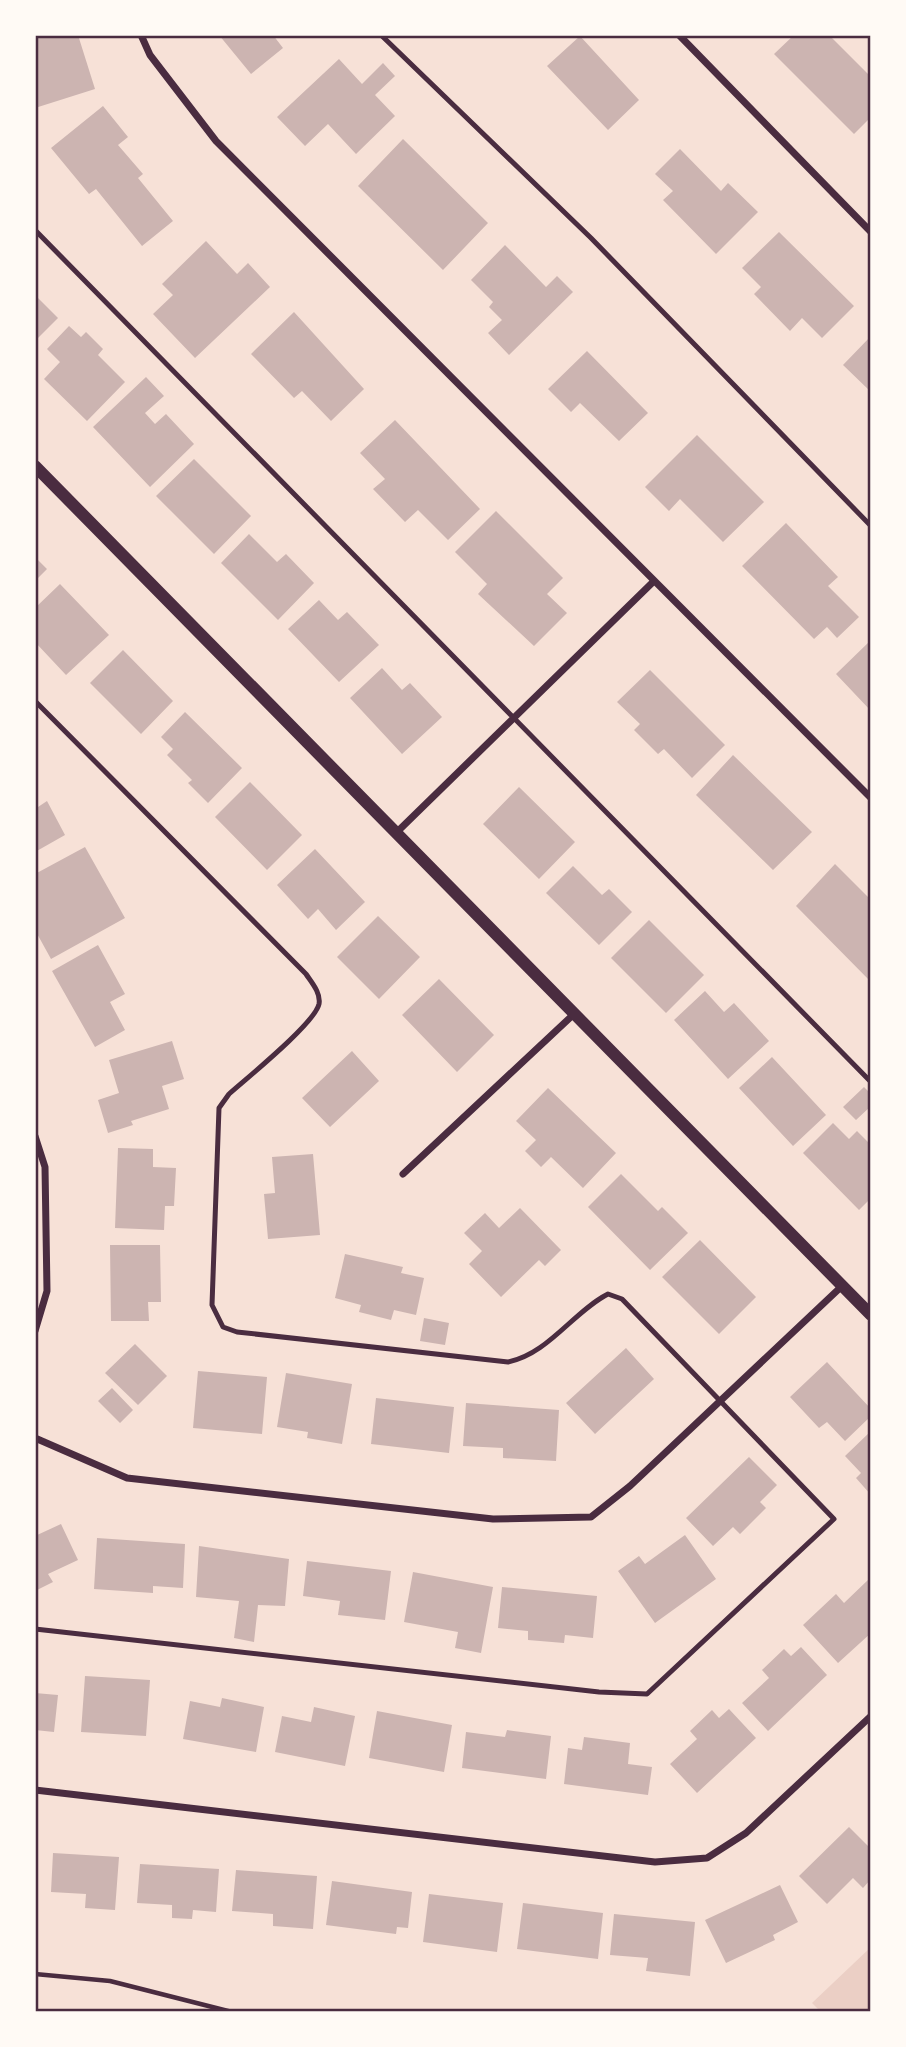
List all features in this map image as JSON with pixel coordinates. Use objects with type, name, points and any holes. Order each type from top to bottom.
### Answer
[{"type":"street","points":[[141,35],[149,55],[216,141],[871,798]]},
{"type":"street","points":[[679,35],[871,232]]},
{"type":"street","points":[[35,466],[871,1315]]},
{"type":"street","points":[[396,833],[653,582]]},
{"type":"street","points":[[402,1174],[574,1014]]},
{"type":"street","points":[[35,1136],[45,1167],[47,1290],[35,1331]]},
{"type":"street","points":[[35,1438],[127,1478],[493,1519],[591,1517],[629,1486],[842,1286]]},
{"type":"street","points":[[35,1790],[655,1862],[707,1858],[746,1833],[871,1716]]},
{"type":"lane","points":[[381,35],[591,238],[871,526]]},
{"type":"lane","points":[[35,230],[871,1082]]},
{"type":"lane","points":[[35,701],[306,974],[317,990],[319,1004],[309,1021],[229,1094],[219,1108],[212,1305],[223,1327],[237,1332],[508,1362],[533,1353],[594,1301],[608,1294],[622,1299],[834,1519],[647,1694],[599,1692],[35,1629]]},
{"type":"path","points":[[35,1974],[110,1981],[232,2012]]},
{"type":"shaded area","points":[[871,1947],[871,2012],[821,2012],[812,2003]]},
{"type":"building","points":[[35,35],[78,35],[95,89],[35,108]]},
{"type":"building","points":[[219,35],[273,35],[283,48],[251,74]]},
{"type":"building","points":[[794,35],[829,35],[871,77],[871,117],[854,134],[774,54]]},
{"type":"building","points":[[580,36],[639,100],[608,130],[547,66]]},
{"type":"building","points":[[339,59],[362,84],[383,63],[395,76],[375,95],[395,116],[356,154],[328,124],[305,146],[277,117]]},
{"type":"building","points":[[103,106],[128,137],[118,145],[143,174],[138,178],[173,221],[142,246],[96,189],[89,194],[51,148]]},
{"type":"building","points":[[403,139],[488,223],[443,270],[358,186]]},
{"type":"building","points":[[680,149],[721,191],[728,183],[758,212],[716,254],[663,200],[673,191],[655,174]]},
{"type":"building","points":[[779,232],[854,306],[822,338],[802,318],[790,331],[754,294],[761,287],[742,268]]},
{"type":"building","points":[[206,241],[237,274],[248,263],[270,287],[195,358],[153,314],[173,295],[162,284]]},
{"type":"building","points":[[505,245],[546,287],[557,276],[573,292],[509,355],[488,333],[502,320],[489,307],[493,302],[471,280]]},
{"type":"building","points":[[35,295],[58,318],[35,341]]},
{"type":"building","points":[[294,312],[364,389],[331,421],[302,391],[294,398],[251,354]]},
{"type":"building","points":[[69,326],[81,337],[86,332],[103,349],[98,355],[125,382],[87,421],[44,379],[60,362],[47,349]]},
{"type":"building","points":[[871,336],[871,392],[843,365]]},
{"type":"building","points":[[587,351],[648,413],[619,441],[580,403],[571,412],[548,389]]},
{"type":"building","points":[[146,377],[164,396],[145,413],[155,424],[166,414],[194,444],[150,487],[93,427]]},
{"type":"building","points":[[395,420],[480,509],[448,540],[418,510],[405,522],[373,489],[385,479],[360,453]]},
{"type":"building","points":[[697,435],[764,502],[723,542],[680,499],[669,511],[645,487]]},
{"type":"building","points":[[194,459],[251,516],[214,554],[156,496]]},
{"type":"building","points":[[496,511],[563,578],[547,594],[567,613],[534,646],[478,594],[487,584],[455,552]]},
{"type":"building","points":[[786,523],[838,577],[828,586],[859,617],[837,638],[827,627],[814,639],[742,566]]},
{"type":"building","points":[[249,534],[277,562],[286,554],[314,583],[278,620],[221,563]]},
{"type":"building","points":[[35,557],[47,569],[35,581]]},
{"type":"building","points":[[60,584],[109,635],[66,675],[35,642],[35,608]]},
{"type":"building","points":[[319,600],[338,620],[347,612],[379,645],[339,682],[288,629]]},
{"type":"building","points":[[871,640],[871,711],[836,674]]},
{"type":"building","points":[[123,650],[173,701],[141,734],[90,683]]},
{"type":"building","points":[[382,668],[402,690],[410,683],[442,717],[402,754],[350,698]]},
{"type":"building","points":[[650,670],[725,745],[692,778],[664,749],[658,754],[634,730],[640,724],[617,702]]},
{"type":"building","points":[[185,712],[242,768],[208,803],[188,783],[192,780],[167,755],[173,749],[161,737]]},
{"type":"building","points":[[733,755],[812,832],[773,870],[696,795]]},
{"type":"building","points":[[250,782],[302,835],[267,870],[215,817]]},
{"type":"building","points":[[519,787],[575,842],[539,879],[483,824]]},
{"type":"building","points":[[47,801],[65,835],[35,852],[35,809]]},
{"type":"building","points":[[85,847],[125,918],[51,959],[35,930],[35,874]]},
{"type":"building","points":[[315,849],[365,902],[336,930],[318,909],[308,919],[277,885]]},
{"type":"building","points":[[835,864],[871,900],[871,982],[796,906]]},
{"type":"building","points":[[573,866],[602,895],[609,889],[632,912],[599,945],[546,893]]},
{"type":"building","points":[[378,916],[420,957],[379,999],[337,957]]},
{"type":"building","points":[[649,920],[704,975],[666,1013],[611,958]]},
{"type":"building","points":[[98,945],[125,994],[110,1002],[125,1030],[95,1047],[52,971]]},
{"type":"building","points":[[439,979],[494,1035],[457,1072],[402,1015]]},
{"type":"building","points":[[705,991],[724,1012],[734,1003],[769,1041],[728,1079],[674,1020]]},
{"type":"building","points":[[172,1041],[184,1079],[162,1086],[169,1109],[131,1121],[133,1125],[108,1133],[98,1100],[119,1093],[109,1060]]},
{"type":"building","points":[[352,1051],[379,1081],[330,1127],[302,1098]]},
{"type":"building","points":[[772,1057],[826,1115],[793,1146],[739,1088]]},
{"type":"building","points":[[864,1087],[871,1094],[871,1106],[856,1120],[843,1107]]},
{"type":"building","points":[[548,1088],[616,1153],[583,1188],[551,1157],[541,1167],[525,1151],[536,1140],[516,1121]]},
{"type":"building","points":[[833,1123],[849,1139],[857,1131],[871,1145],[871,1198],[859,1210],[803,1153]]},
{"type":"building","points":[[118,1148],[153,1149],[153,1167],[176,1168],[174,1206],[165,1206],[164,1230],[115,1228]]},
{"type":"building","points":[[313,1154],[320,1235],[268,1239],[264,1194],[275,1193],[272,1157]]},
{"type":"building","points":[[621,1174],[658,1211],[662,1207],[688,1233],[650,1270],[588,1207]]},
{"type":"building","points":[[520,1208],[561,1250],[545,1266],[539,1260],[501,1297],[469,1264],[482,1251],[464,1233],[485,1213],[499,1228]]},
{"type":"building","points":[[700,1240],[756,1297],[719,1334],[662,1277]]},
{"type":"building","points":[[110,1245],[160,1245],[161,1302],[148,1302],[149,1321],[111,1321]]},
{"type":"building","points":[[345,1254],[403,1267],[401,1273],[424,1278],[416,1315],[394,1310],[391,1320],[359,1312],[361,1305],[335,1298]]},
{"type":"building","points":[[424,1318],[449,1323],[445,1345],[420,1341]]},
{"type":"building","points":[[135,1344],[167,1376],[138,1405],[105,1373]]},
{"type":"building","points":[[626,1348],[654,1379],[595,1434],[566,1403]]},
{"type":"building","points":[[827,1362],[871,1409],[871,1416],[845,1441],[827,1422],[819,1428],[790,1397]]},
{"type":"building","points":[[198,1371],[267,1377],[262,1434],[193,1428]]},
{"type":"building","points":[[286,1373],[352,1384],[342,1444],[307,1438],[308,1432],[277,1427]]},
{"type":"building","points":[[112,1388],[133,1410],[120,1423],[98,1401]]},
{"type":"building","points":[[376,1398],[454,1407],[449,1453],[371,1444]]},
{"type":"building","points":[[466,1403],[559,1410],[556,1461],[503,1458],[503,1448],[463,1446]]},
{"type":"building","points":[[871,1431],[871,1495],[856,1478],[861,1473],[845,1456]]},
{"type":"building","points":[[749,1457],[777,1485],[760,1502],[766,1508],[740,1534],[733,1527],[713,1546],[686,1518]]},
{"type":"building","points":[[61,1524],[78,1560],[48,1574],[53,1582],[35,1591],[35,1536]]},
{"type":"building","points":[[685,1535],[716,1579],[655,1623],[618,1571],[639,1556],[645,1564]]},
{"type":"building","points":[[97,1538],[185,1544],[183,1588],[153,1586],[153,1593],[94,1589]]},
{"type":"building","points":[[199,1546],[289,1559],[285,1606],[258,1605],[254,1642],[234,1638],[239,1601],[196,1597]]},
{"type":"building","points":[[307,1561],[391,1571],[385,1620],[338,1615],[340,1601],[303,1596]]},
{"type":"building","points":[[413,1572],[493,1587],[481,1653],[455,1648],[458,1632],[404,1622]]},
{"type":"building","points":[[869,1579],[871,1633],[838,1663],[803,1625],[836,1594],[844,1603]]},
{"type":"building","points":[[502,1587],[597,1596],[593,1638],[565,1635],[564,1643],[528,1640],[528,1631],[498,1628]]},
{"type":"building","points":[[801,1647],[827,1675],[768,1731],[742,1703],[769,1678],[762,1670],[784,1649],[791,1656]]},
{"type":"building","points":[[85,1676],[150,1680],[146,1736],[81,1732]]},
{"type":"building","points":[[35,1693],[58,1695],[54,1732],[35,1730]]},
{"type":"building","points":[[222,1698],[264,1707],[256,1752],[183,1739],[190,1701],[220,1707]]},
{"type":"building","points":[[314,1707],[355,1716],[345,1766],[275,1752],[282,1716],[311,1722]]},
{"type":"building","points":[[729,1709],[756,1738],[697,1793],[670,1764],[697,1739],[690,1731],[712,1710],[719,1718]]},
{"type":"building","points":[[377,1711],[452,1725],[444,1772],[369,1758]]},
{"type":"building","points":[[507,1730],[551,1736],[546,1779],[462,1768],[466,1732],[505,1737]]},
{"type":"building","points":[[584,1737],[630,1743],[628,1764],[652,1767],[648,1795],[564,1784],[568,1748],[582,1750]]},
{"type":"building","points":[[849,1827],[871,1849],[871,1879],[863,1888],[853,1878],[827,1904],[799,1876]]},
{"type":"building","points":[[53,1853],[119,1857],[115,1910],[85,1908],[86,1894],[51,1892]]},
{"type":"building","points":[[140,1864],[219,1869],[216,1912],[193,1910],[192,1919],[172,1918],[172,1905],[137,1903]]},
{"type":"building","points":[[236,1870],[317,1876],[313,1929],[273,1926],[273,1914],[232,1911]]},
{"type":"building","points":[[332,1881],[412,1892],[408,1928],[397,1927],[396,1934],[326,1925]]},
{"type":"building","points":[[780,1885],[798,1922],[773,1935],[775,1940],[726,1963],[705,1920]]},
{"type":"building","points":[[429,1894],[503,1903],[497,1952],[423,1942]]},
{"type":"building","points":[[523,1903],[603,1913],[598,1959],[517,1949]]},
{"type":"building","points":[[614,1914],[695,1922],[690,1976],[646,1971],[648,1958],[610,1955]]}]
